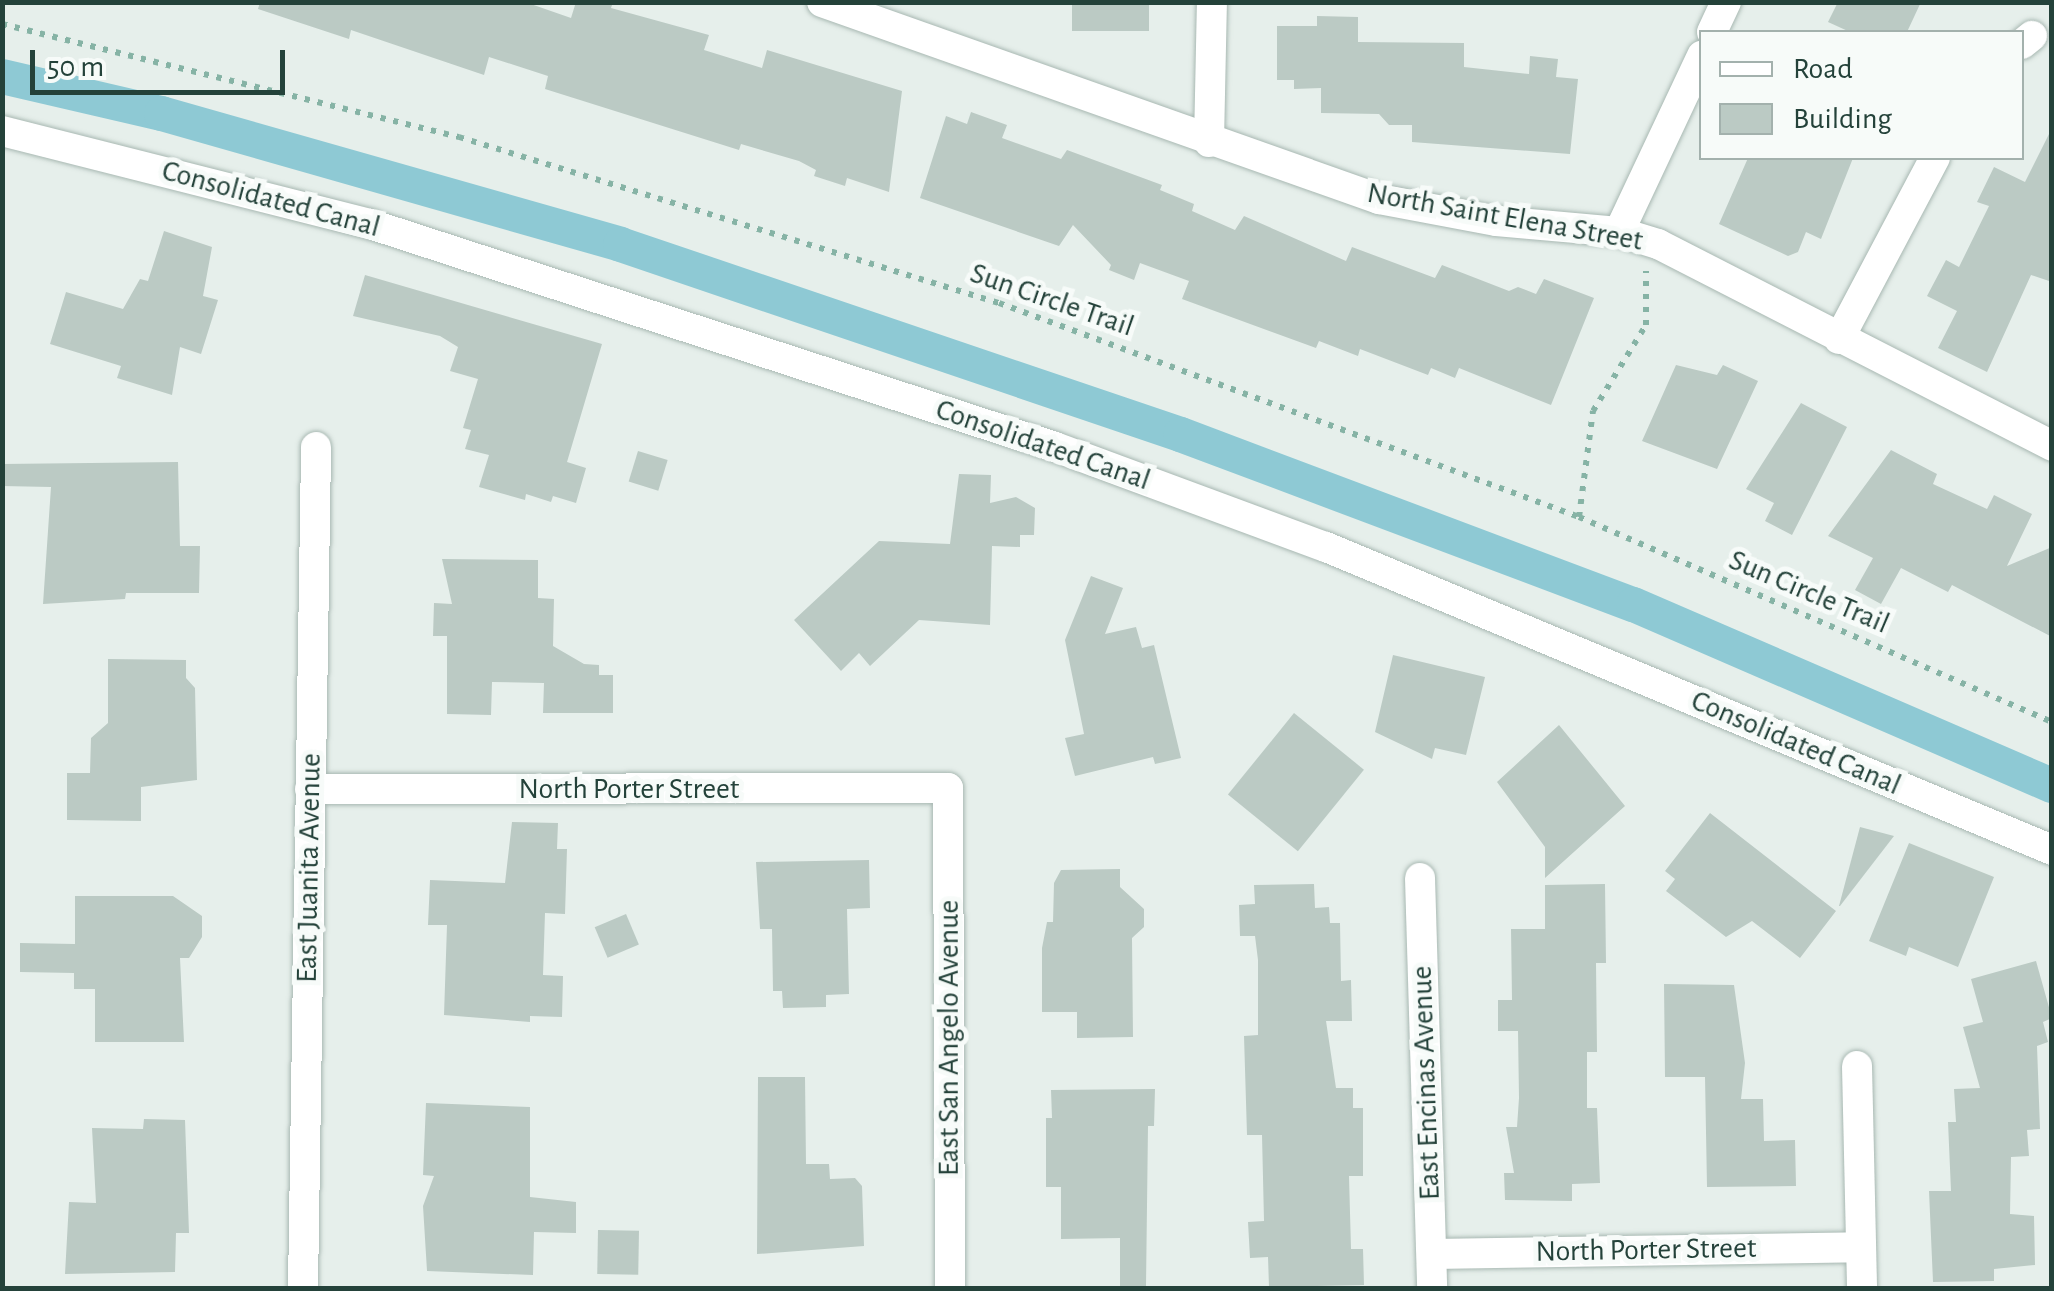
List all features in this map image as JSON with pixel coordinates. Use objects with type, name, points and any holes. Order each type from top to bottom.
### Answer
[{"type":"street","points":[[1209,142],[1212,2]]},
{"type":"street","points":[[1713,30],[1726,2]]},
{"type":"street","name":"North Saint Elena Street","points":[[829,4],[1378,199],[1496,221],[1619,232],[1658,244],[2052,446]]},
{"type":"street","points":[[1619,232],[1699,62]]},
{"type":"street","name":"Consolidated Canal","points":[[2,131],[370,224],[1055,447],[1326,547],[2052,850]]},
{"type":"street","points":[[1839,339],[1934,160]]},
{"type":"street","name":"East Juanita Avenue","points":[[303,1288],[316,446]]},
{"type":"street","name":"North Porter Street","points":[[310,790],[948,788]]},
{"type":"street","name":"East San Angelo Avenue","points":[[948,788],[950,1288]]},
{"type":"street","name":"East Encinas Avenue","points":[[1420,878],[1432,1288]]},
{"type":"street","points":[[1857,1066],[1862,1288]]},
{"type":"street","name":"North Porter Street","points":[[1432,1254],[1861,1247]]},
{"type":"path","name":"Sun Circle Trail","points":[[2,24],[460,137],[998,303],[1579,517],[2052,722]]},
{"type":"path","points":[[1579,517],[1592,411],[1646,325],[1642,280],[1658,244]]},
{"type":"building","points":[[260,2],[525,2],[571,18],[576,2],[613,2],[611,8],[709,35],[704,50],[762,68],[767,50],[902,91],[889,192],[847,178],[845,186],[814,176],[816,170],[799,161],[741,144],[739,150],[545,89],[548,76],[489,57],[484,75],[351,30],[349,39],[258,9]]},
{"type":"building","points":[[1072,2],[1149,2],[1149,31],[1072,31]]},
{"type":"building","points":[[1838,2],[1921,2],[1908,30],[1846,30],[1828,22]]},
{"type":"building","points":[[1317,16],[1358,17],[1358,42],[1464,43],[1464,67],[1529,74],[1530,56],[1558,59],[1556,77],[1578,79],[1570,154],[1412,142],[1412,125],[1389,125],[1379,114],[1321,113],[1321,88],[1294,89],[1294,80],[1277,80],[1277,26],[1317,26]]},
{"type":"building","points":[[971,112],[1007,125],[1002,138],[1061,159],[1067,150],[1162,185],[1160,190],[1194,204],[1192,211],[1235,230],[1244,216],[1346,261],[1352,247],[1435,278],[1442,265],[1509,291],[1518,287],[1536,294],[1544,279],[1594,298],[1551,405],[1459,368],[1455,378],[1431,368],[1428,375],[1360,349],[1358,356],[1319,341],[1316,348],[1182,299],[1189,281],[1140,263],[1134,280],[1109,270],[1111,265],[1073,225],[1059,246],[920,198],[946,116],[967,124]]},
{"type":"building","points":[[2052,128],[2052,282],[2031,275],[1987,372],[1938,348],[1957,311],[1927,296],[1946,260],[1959,267],[1989,206],[1977,202],[1994,167],[2025,182]]},
{"type":"building","points":[[1747,160],[1852,160],[1821,239],[1806,232],[1798,252],[1788,256],[1719,224]]},
{"type":"building","points":[[164,231],[212,247],[203,296],[218,300],[201,354],[180,347],[172,395],[117,378],[121,366],[50,344],[66,292],[123,309],[140,279],[148,281]]},
{"type":"building","points":[[365,275],[602,344],[567,462],[586,468],[576,503],[553,496],[551,502],[526,494],[525,500],[479,487],[489,455],[465,449],[471,430],[463,428],[478,379],[450,371],[458,347],[440,336],[353,316]]},
{"type":"building","points":[[1676,365],[1717,375],[1723,365],[1758,381],[1717,469],[1642,441]]},
{"type":"building","points":[[1801,403],[1847,427],[1792,535],[1765,521],[1774,503],[1746,489]]},
{"type":"building","points":[[1891,450],[1937,474],[1933,484],[1987,509],[1994,495],[2032,514],[2007,566],[2052,547],[2052,637],[1952,585],[1948,592],[1901,568],[1881,604],[1855,590],[1873,558],[1828,536]]},
{"type":"building","points":[[638,451],[668,460],[658,491],[629,482]]},
{"type":"building","points":[[178,462],[180,546],[200,546],[199,593],[126,593],[125,599],[43,604],[51,487],[2,486],[2,464]]},
{"type":"building","points":[[959,474],[991,475],[990,503],[1016,497],[1035,508],[1034,535],[1020,535],[1020,547],[992,546],[990,625],[919,620],[870,666],[859,653],[841,671],[794,620],[879,541],[950,544]]},
{"type":"building","points":[[442,559],[538,560],[538,598],[554,599],[553,646],[584,664],[599,665],[599,675],[613,675],[613,713],[543,713],[544,683],[492,682],[491,715],[447,714],[447,636],[433,636],[434,603],[452,604]]},
{"type":"building","points":[[1091,576],[1123,588],[1105,634],[1136,627],[1142,648],[1154,645],[1181,758],[1155,764],[1153,757],[1075,776],[1065,738],[1084,734],[1065,640]]},
{"type":"building","points":[[1393,655],[1485,677],[1466,755],[1435,748],[1432,759],[1375,732]]},
{"type":"building","points":[[108,659],[186,660],[186,678],[195,688],[197,780],[141,787],[141,821],[67,820],[67,773],[90,773],[91,738],[108,723]]},
{"type":"building","points":[[1294,713],[1364,770],[1298,851],[1228,795]]},
{"type":"building","points":[[1559,725],[1625,806],[1545,878],[1545,847],[1497,782]]},
{"type":"building","points":[[1710,813],[1836,911],[1800,958],[1752,921],[1726,937],[1666,891],[1675,879],[1665,871]]},
{"type":"building","points":[[512,822],[558,823],[557,849],[567,849],[565,914],[545,913],[543,975],[563,976],[562,1017],[530,1016],[530,1022],[444,1015],[447,925],[428,925],[430,880],[505,883]]},
{"type":"building","points":[[1860,827],[1894,836],[1839,906]]},
{"type":"building","points":[[1909,843],[1994,877],[1958,967],[1909,947],[1906,956],[1869,941]]},
{"type":"building","points":[[869,860],[870,908],[847,909],[849,994],[826,995],[826,1007],[783,1008],[782,991],[773,991],[772,929],[760,929],[756,862]]},
{"type":"building","points":[[1120,869],[1120,887],[1144,909],[1144,927],[1132,938],[1133,1037],[1077,1038],[1077,1012],[1042,1012],[1042,948],[1047,922],[1053,922],[1054,883],[1061,870]]},
{"type":"building","points":[[1314,884],[1315,908],[1329,907],[1330,923],[1340,923],[1341,981],[1351,980],[1352,1021],[1326,1021],[1336,1088],[1353,1088],[1353,1108],[1363,1108],[1363,1176],[1349,1176],[1351,1249],[1363,1249],[1364,1285],[1269,1287],[1268,1257],[1250,1258],[1248,1222],[1264,1221],[1262,1135],[1247,1135],[1244,1036],[1258,1035],[1258,960],[1255,936],[1240,936],[1239,905],[1255,904],[1254,885]]},
{"type":"building","points":[[1605,884],[1606,963],[1596,963],[1597,1052],[1587,1052],[1587,1108],[1597,1108],[1600,1183],[1572,1184],[1572,1201],[1505,1200],[1504,1173],[1514,1173],[1506,1127],[1517,1127],[1519,1098],[1518,1031],[1498,1031],[1498,1000],[1512,1000],[1511,929],[1545,929],[1545,885]]},
{"type":"building","points":[[75,896],[173,896],[202,916],[202,937],[189,958],[180,958],[184,1042],[95,1042],[95,989],[74,989],[74,973],[20,972],[20,943],[75,944]]},
{"type":"building","points":[[626,914],[639,944],[608,958],[595,927]]},
{"type":"building","points":[[2036,961],[2052,1018],[2043,1022],[2048,1042],[2037,1046],[2040,1129],[2027,1130],[2029,1156],[2011,1157],[2010,1214],[2034,1216],[2035,1265],[1994,1269],[1994,1281],[1933,1282],[1929,1191],[1951,1191],[1948,1122],[1956,1122],[1954,1089],[1980,1088],[1963,1027],[1983,1022],[1971,979]]},
{"type":"building","points":[[1664,984],[1734,985],[1745,1063],[1741,1099],[1763,1099],[1764,1141],[1795,1140],[1796,1186],[1707,1187],[1705,1077],[1665,1077]]},
{"type":"building","points":[[758,1077],[805,1077],[806,1164],[829,1164],[830,1179],[855,1178],[862,1186],[864,1246],[757,1254]]},
{"type":"building","points":[[1155,1089],[1154,1126],[1148,1126],[1146,1286],[1120,1286],[1120,1238],[1061,1239],[1061,1187],[1046,1187],[1046,1118],[1052,1118],[1051,1090]]},
{"type":"building","points":[[426,1103],[530,1107],[530,1197],[576,1202],[576,1233],[534,1232],[533,1275],[427,1271],[423,1206],[434,1176],[423,1175]]},
{"type":"building","points":[[144,1119],[185,1120],[189,1233],[176,1233],[175,1272],[65,1274],[69,1202],[96,1203],[92,1128],[143,1129]]},
{"type":"building","points":[[598,1230],[639,1231],[638,1275],[597,1274]]},
{"type":"waterway","points":[[2,76],[161,113],[620,244],[1180,434],[1633,604],[2052,785]]}]
